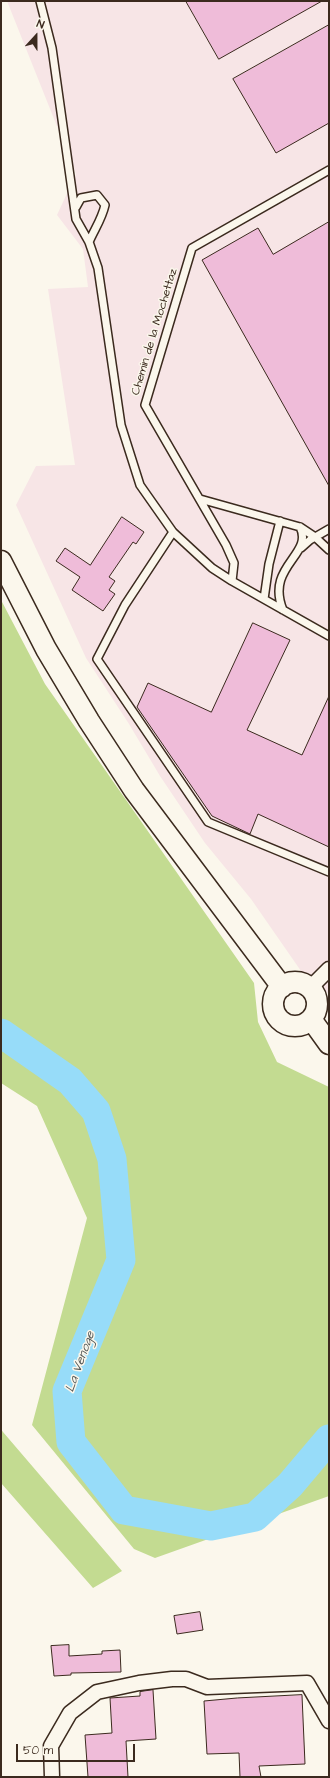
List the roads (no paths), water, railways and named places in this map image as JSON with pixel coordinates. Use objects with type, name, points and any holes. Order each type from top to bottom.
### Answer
[{"type":"main road","points":[[1,561],[46,649],[89,721],[134,790],[282,987]]},
{"type":"main road","points":[[296,982],[310,988],[314,994],[317,1007],[311,1020],[305,1024],[291,1026],[279,1019],[273,1006],[274,999],[282,987],[296,982]]},
{"type":"main road","points":[[311,1020],[329,1044]]},
{"type":"street","points":[[310,988],[329,969]]},
{"type":"street","points":[[52,1777],[51,1746],[70,1713],[97,1692],[106,1689],[172,1679],[186,1679],[207,1687],[307,1683],[329,1721]]},
{"type":"lane","points":[[40,1],[52,48],[73,201],[76,207]]},
{"type":"lane","name":"Chemin de la Mochettaz","points":[[232,581],[234,563],[226,545],[145,405],[192,248],[329,170]]},
{"type":"lane","points":[[88,242],[102,216],[104,205],[97,195],[80,198],[76,207],[76,219],[88,242],[98,268],[121,425],[140,485],[173,532],[212,568],[329,636]]},
{"type":"lane","points":[[200,499],[300,527],[315,537],[329,550]]},
{"type":"lane","points":[[264,599],[269,564],[280,521]]},
{"type":"lane","points":[[299,551],[303,541],[303,534],[300,527]]},
{"type":"lane","points":[[284,610],[279,600],[278,589],[285,568],[299,551],[315,537],[329,529]]},
{"type":"lane","points":[[173,532],[125,605],[97,660],[208,822],[329,872]]},
{"type":"waterway","name":"La Venoge","points":[[1,1033],[70,1081],[96,1111],[112,1159],[121,1260],[67,1391],[71,1442],[124,1510],[211,1526],[255,1517],[290,1485],[329,1439]]}]
